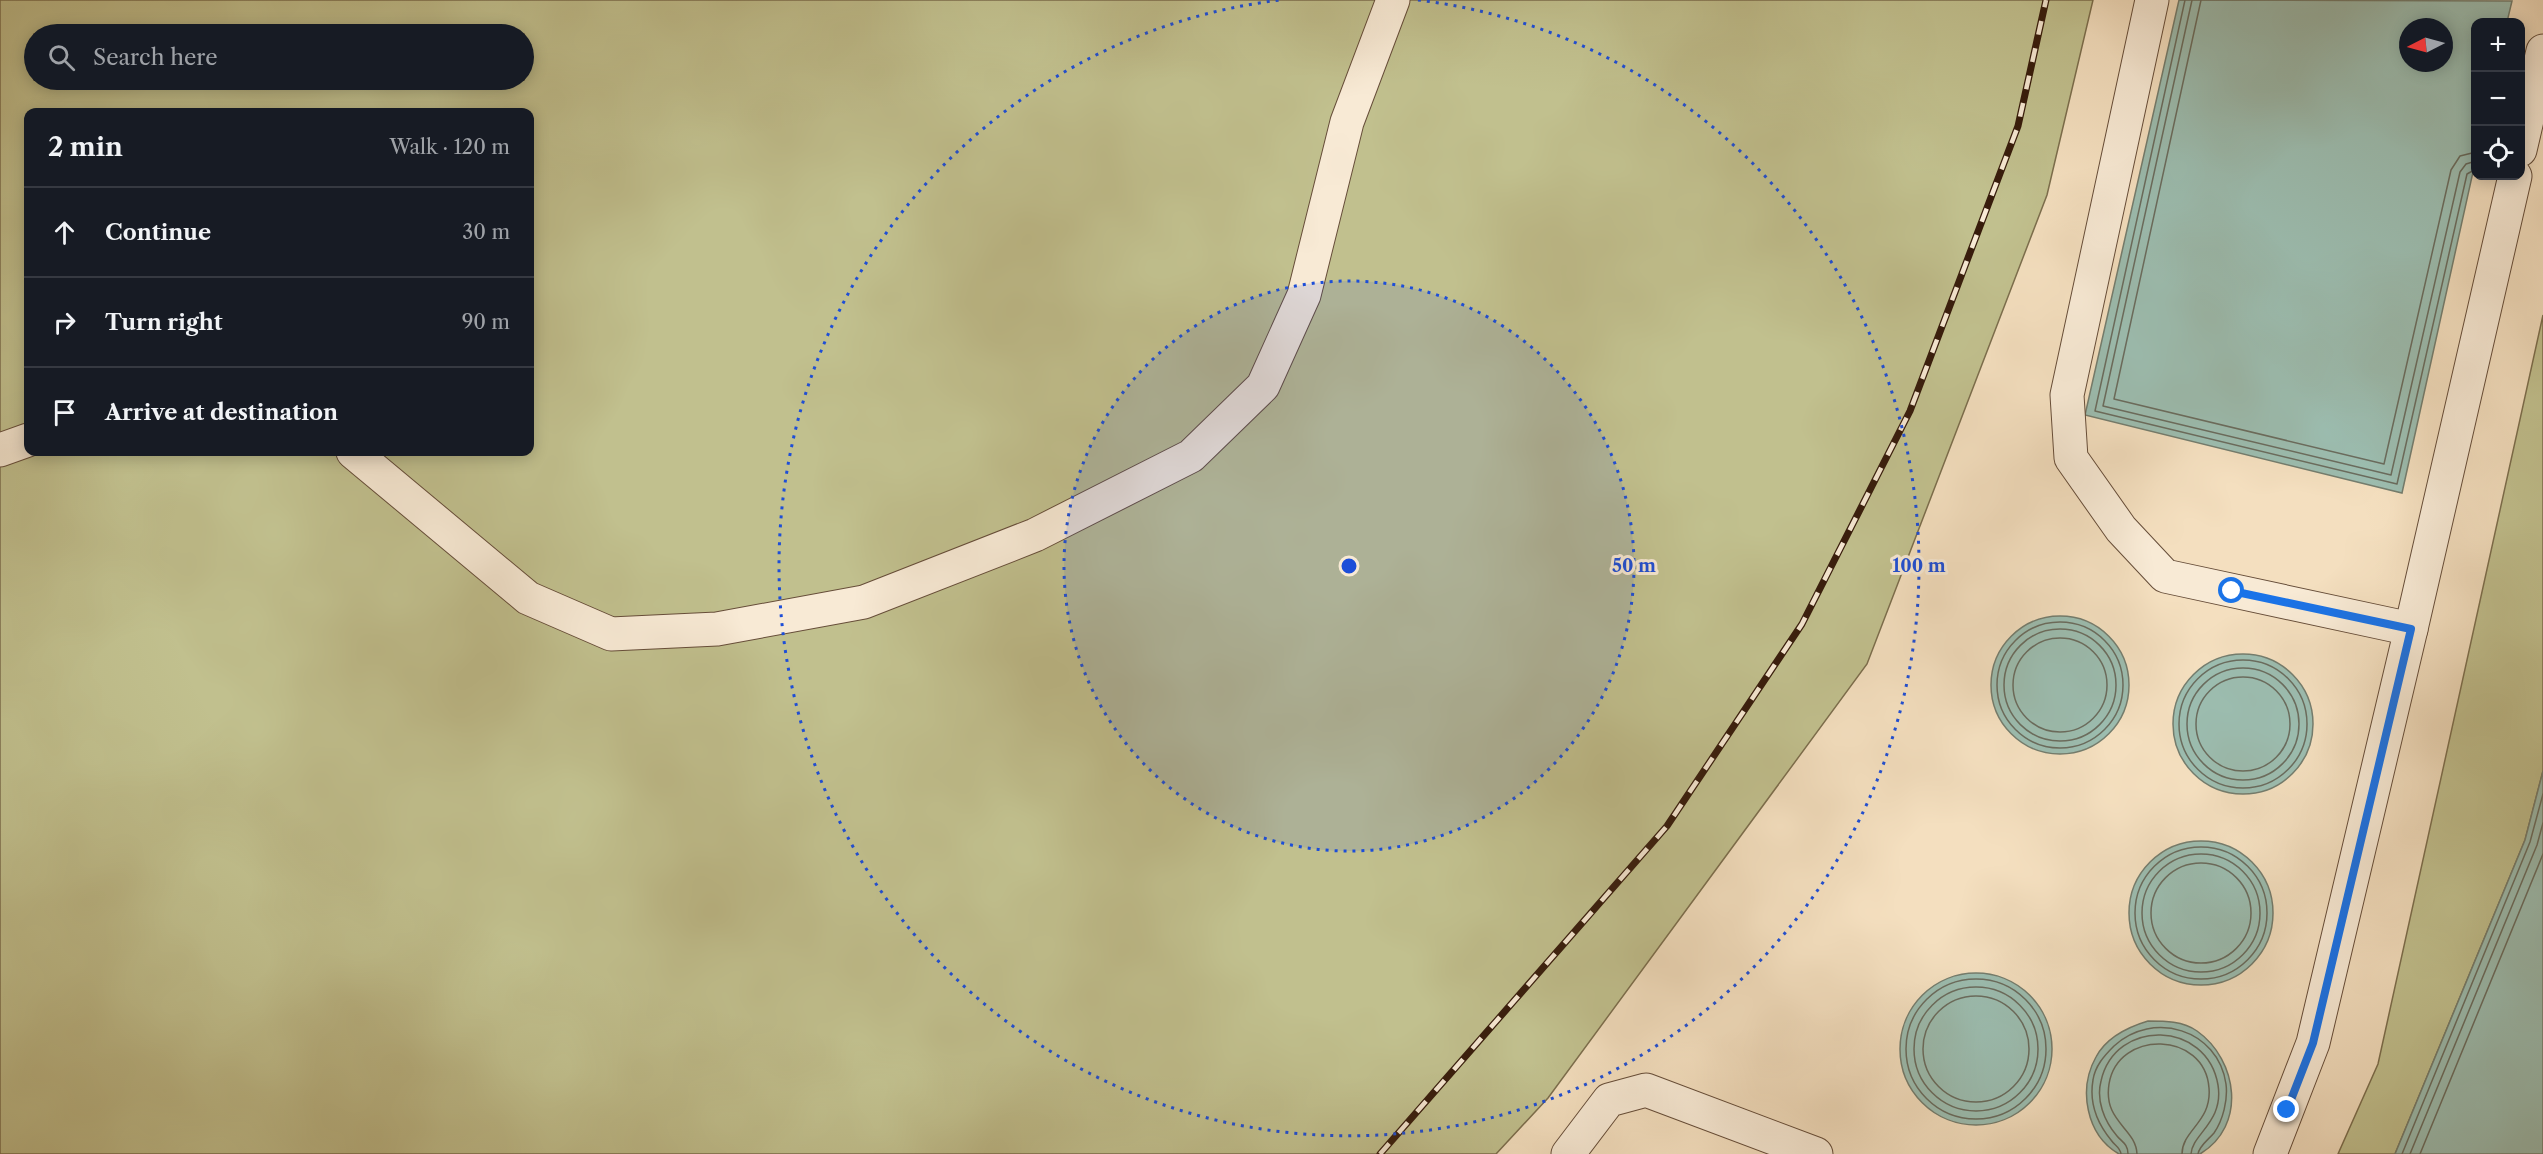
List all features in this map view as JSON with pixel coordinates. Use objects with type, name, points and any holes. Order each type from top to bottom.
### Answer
[{"type":"street","points":[[358,456],[528,598],[611,634],[717,629],[864,602],[1035,535],[1191,456],[1263,386],[1304,295],[1347,122],[1392,0]]},
{"type":"street","points":[[2152,0],[2067,396],[2071,458],[2121,529],[2165,576],[2411,629]]},
{"type":"street","points":[[2525,128],[2543,51]]},
{"type":"street","points":[[2270,1154],[2313,1043],[2514,180]]},
{"type":"street","points":[[0,450],[24,441]]},
{"type":"street","points":[[1568,1154],[1608,1100],[1646,1090],[1816,1154]]},
{"type":"shaded area","points":[[0,0],[2093,0],[2047,195],[1867,664],[1548,1098],[1496,1154],[0,1154]]},
{"type":"shaded area","points":[[2543,315],[2543,771],[2525,840],[2395,1154],[2338,1154],[2378,1064]]},
{"type":"water","points":[[2179,0],[2512,1],[2508,18],[2471,18],[2471,180],[2402,493],[2085,415]]},
{"type":"water","points":[[2060,616],[2087,621],[2109,636],[2124,658],[2129,685],[2124,712],[2109,734],[2087,749],[2060,754],[2033,749],[2011,734],[1996,712],[1991,685],[1996,658],[2011,636],[2033,621]]},
{"type":"water","points":[[2243,654],[2270,660],[2282,666],[2292,675],[2301,685],[2307,697],[2313,724],[2307,751],[2301,763],[2292,773],[2282,782],[2270,788],[2243,794],[2216,788],[2204,782],[2194,773],[2185,763],[2179,751],[2173,724],[2179,697],[2185,685],[2194,675],[2204,666],[2216,660]]},
{"type":"water","points":[[2543,771],[2543,1154],[2395,1154],[2525,840]]},
{"type":"water","points":[[2201,841],[2229,846],[2252,862],[2268,885],[2273,913],[2268,941],[2252,964],[2229,980],[2201,985],[2173,980],[2150,964],[2134,941],[2129,913],[2134,885],[2150,862],[2173,846]]},
{"type":"water","points":[[1976,973],[2005,979],[2030,995],[2046,1020],[2052,1049],[2046,1078],[2030,1103],[2005,1119],[1976,1125],[1947,1119],[1922,1103],[1906,1078],[1900,1049],[1906,1020],[1922,995],[1947,979]]},
{"type":"water","points":[[2148,1021],[2180,1023],[2197,1031],[2211,1043],[2228,1075],[2232,1093],[2231,1110],[2225,1127],[2215,1142],[2200,1154],[2119,1154],[2108,1146],[2092,1123],[2088,1110],[2087,1083],[2096,1057],[2100,1050],[2118,1034]]},
{"type":"railway","points":[[1380,1154],[1667,826],[1802,624],[1910,411],[2018,126],[2046,0]]},
{"type":"route","points":[[2232,591],[2411,629],[2313,1043],[2287,1110]]}]
